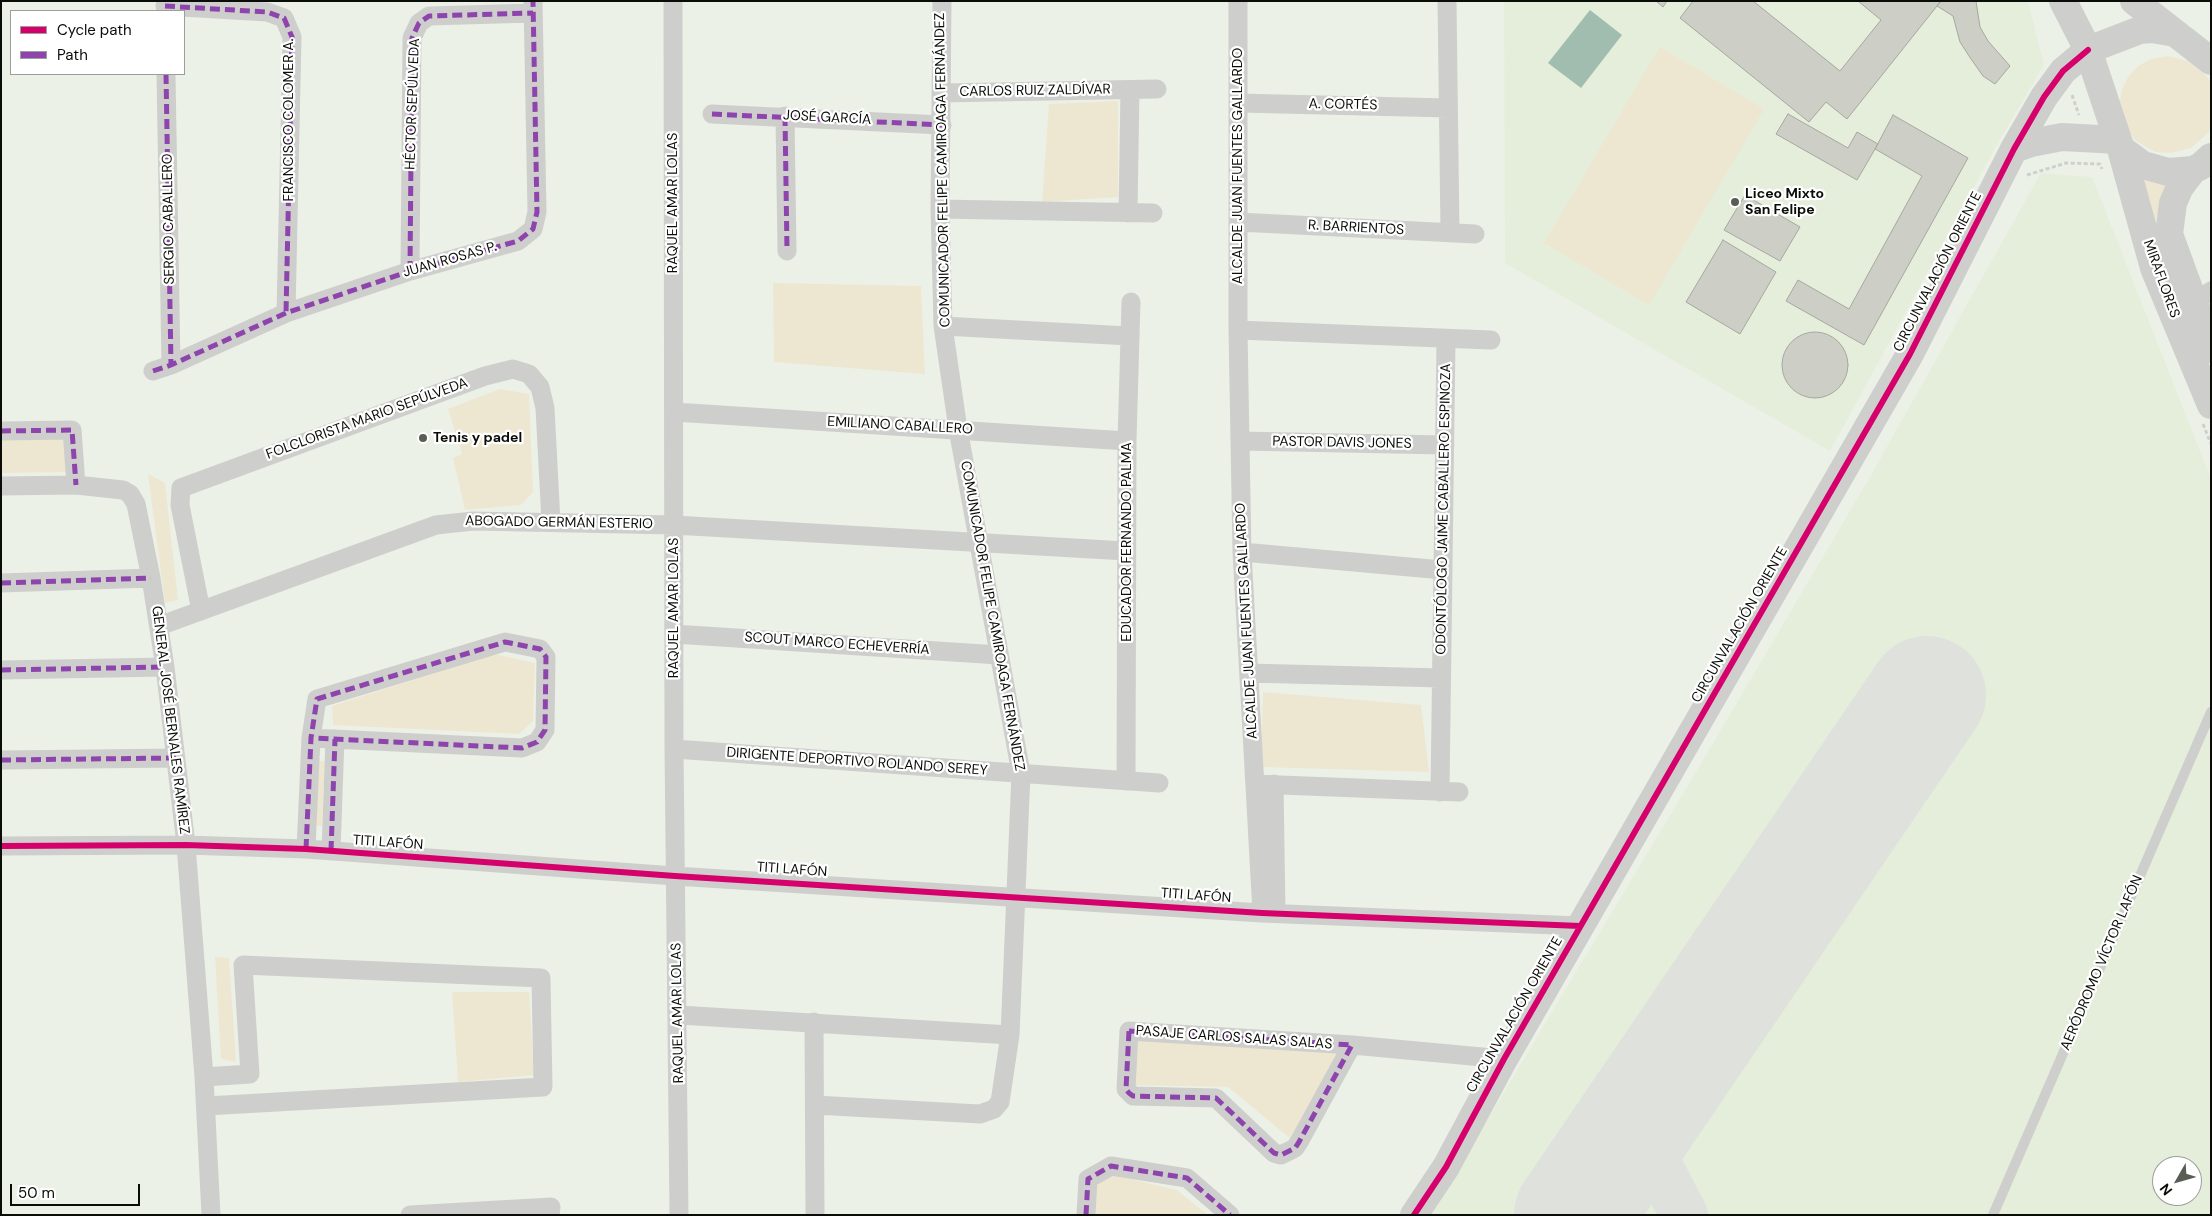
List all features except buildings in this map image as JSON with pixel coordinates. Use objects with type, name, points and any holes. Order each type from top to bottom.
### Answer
[{"type":"street","name":"RAQUEL AMAR LOLAS","points":[[673,1],[674,749],[679,1015],[679,1215]]},
{"type":"street","name":"COMUNICADOR FELIPE CAMIROAGA FERNÁNDEZ","points":[[815,1105],[980,1114],[994,1109],[1000,1102],[1010,1035],[1021,773],[958,429],[943,326],[940,209],[942,1]]},
{"type":"street","name":"ALCALDE JUAN FUENTES GALLARDO","points":[[1238,1],[1238,330],[1242,552],[1255,784],[1269,913]]},
{"type":"street","points":[[1447,1],[1450,233]]},
{"type":"street","name":"MIRAFLORES","points":[[2063,1],[2088,50],[2119,145],[2154,268],[2211,405]]},
{"type":"street","points":[[2134,1],[2211,61]]},
{"type":"street","name":"FRANCISCO COLOMER A.","points":[[165,6],[267,12],[284,18],[292,37],[286,313]]},
{"type":"street","name":"JUAN ROSAS P.","points":[[153,371],[171,365],[286,313],[410,270],[518,241],[533,230],[538,212],[533,7]]},
{"type":"street","name":"HÉCTOR SEPÚLVEDA","points":[[410,270],[412,38],[419,23],[429,16],[533,7]]},
{"type":"street","points":[[2088,50],[2140,30],[2152,29],[2175,33]]},
{"type":"street","name":"CIRCUNVALACIÓN ORIENTE","points":[[1414,1215],[1446,1167],[1504,1059],[1910,354],[2014,149],[2053,84],[2088,50]]},
{"type":"street","name":"SERGIO CABALLERO","points":[[166,75],[171,365]]},
{"type":"street","name":"CARLOS RUIZ ZALDÍVAR","points":[[941,93],[1157,89]]},
{"type":"street","name":"CARLOS RUIZ ZALDÍVAR","points":[[1128,213],[1130,90]]},
{"type":"street","name":"A. CORTÉS","points":[[1238,103],[1448,108]]},
{"type":"street","name":"JOSÉ GARCÍA","points":[[712,114],[942,125]]},
{"type":"street","points":[[785,116],[787,251]]},
{"type":"street","points":[[2014,149],[2031,143],[2062,137],[2119,145],[2131,158],[2156,170],[2174,172],[2204,164]]},
{"type":"street","name":"MIRAFLORES","points":[[2204,164],[2180,187],[2173,203],[2169,229],[2202,296],[2211,349]]},
{"type":"street","points":[[940,209],[1153,213]]},
{"type":"street","name":"R. BARRIENTOS","points":[[1238,222],[1475,234]]},
{"type":"street","name":"EDUCADOR FERNANDO PALMA","points":[[1126,781],[1127,441],[1131,302]]},
{"type":"street","points":[[943,326],[1129,336]]},
{"type":"street","points":[[1238,330],[1446,340],[1491,340]]},
{"type":"street","name":"ODONTÓLOGO JAIME CABALLERO ESPINOZA","points":[[1440,792],[1446,340]]},
{"type":"street","name":"FOLCLORISTA MARIO SEPÚLVEDA","points":[[201,611],[180,505],[181,488],[485,376],[513,369],[529,374],[540,387],[545,408],[551,522]]},
{"type":"street","name":"EMILIANO CABALLERO","points":[[674,412],[1127,441]]},
{"type":"street","points":[[1,431],[72,430],[76,485]]},
{"type":"street","name":"PASTOR DAVIS JONES","points":[[1240,441],[1445,445]]},
{"type":"street","name":"GENERAL JOSÉ BERNALES RAMÍREZ","points":[[1,486],[76,485],[123,490],[134,499],[151,578],[165,667],[186,845],[204,1076],[212,1215]]},
{"type":"street","name":"ABOGADO GERMÁN ESTERIO","points":[[158,626],[436,525],[473,521],[674,525],[1126,551]]},
{"type":"street","points":[[1242,552],[1443,570]]},
{"type":"street","points":[[1,582],[151,578]]},
{"type":"street","name":"SCOUT MARCO ECHEVERRÍA","points":[[674,634],[999,654]]},
{"type":"street","points":[[306,849],[311,738],[317,699],[505,642],[540,649],[546,658],[545,730],[537,742],[522,748],[311,738]]},
{"type":"street","points":[[1,670],[165,667]]},
{"type":"street","points":[[1249,673],[1441,678]]},
{"type":"street","points":[[331,851],[335,739]]},
{"type":"street","name":"DIRIGENTE DEPORTIVO ROLANDO SEREY","points":[[674,749],[1159,783]]},
{"type":"street","points":[[1,760],[176,758]]},
{"type":"street","points":[[1255,784],[1459,792]]},
{"type":"street","points":[[1269,913],[1274,784]]},
{"type":"street","name":"TITI LAFÓN","points":[[1,846],[186,845],[306,849],[675,876],[1269,913],[1580,926]]},
{"type":"street","points":[[206,1106],[544,1087],[541,978],[243,965],[251,1103]]},
{"type":"street","points":[[679,1015],[1010,1035]]},
{"type":"street","points":[[814,1022],[816,1215]]},
{"type":"street","name":"PASAJE CARLOS SALAS SALAS","points":[[1352,1045],[1300,1142],[1294,1148],[1281,1155],[1274,1153],[1216,1098],[1133,1096],[1126,1089],[1129,1031],[1352,1045],[1504,1059]]},
{"type":"street","points":[[204,1076],[250,1074]]},
{"type":"street","points":[[1086,1215],[1088,1179],[1111,1166],[1187,1178],[1230,1215]]},
{"type":"street","points":[[410,1215],[550,1211]]},
{"type":"lane","name":"AERÓDROMO VÍCTOR LAFÓN","points":[[1993,1215],[2211,712]]},
{"type":"path","points":[[2023,180],[2028,173],[2066,163],[2100,164],[2103,173]]},
{"type":"shaded area","name":"Liceo Mixto San Felipe","points":[[1504,1],[2028,1],[2044,65],[1999,141],[1830,451],[1505,263]]},
{"type":"shaded area","points":[[1590,10],[1622,35],[1581,88],[1548,63]]},
{"type":"shaded area","points":[[1660,47],[1764,109],[1649,305],[1544,243]]},
{"type":"shaded area","points":[[2168,56],[2191,62],[2200,68],[2211,82],[2211,128],[2191,148],[2171,153],[2155,152],[2136,141],[2125,127],[2120,101],[2122,89],[2128,77],[2138,66],[2151,59]]},
{"type":"shaded area","points":[[1118,101],[1118,197],[1042,202],[1049,104]]},
{"type":"shaded area","points":[[2041,173],[2092,177],[2211,479],[2211,1215],[1426,1215],[1462,1162],[1870,477]]},
{"type":"shaded area","points":[[2145,176],[2174,183],[2161,200],[2154,228],[2140,184]]},
{"type":"shaded area","points":[[773,283],[921,286],[925,374],[774,362]]},
{"type":"shaded area","points":[[500,389],[529,394],[533,492],[521,505],[465,510],[453,458],[462,454],[448,409]]},
{"type":"shaded area","points":[[63,438],[67,472],[1,473],[1,439]]},
{"type":"shaded area","points":[[148,474],[165,483],[178,600],[165,603]]},
{"type":"shaded area","points":[[494,654],[535,663],[533,721],[519,734],[333,725],[332,706]]},
{"type":"shaded area","points":[[1263,692],[1421,705],[1429,772],[1261,767]]},
{"type":"shaded area","points":[[317,761],[325,761],[322,826],[315,826]]},
{"type":"shaded area","points":[[215,957],[229,958],[236,1062],[221,1059]]},
{"type":"shaded area","points":[[452,992],[529,992],[534,1075],[458,1082]]},
{"type":"shaded area","points":[[1135,1039],[1340,1049],[1292,1140],[1228,1087],[1131,1085]]},
{"type":"shaded area","points":[[1105,1173],[1177,1190],[1208,1215],[1096,1215],[1096,1183]]},
{"type":"taxiway","points":[[1636,1122],[1684,1215]]},
{"type":"runway","points":[[1573,1215],[1927,695]]},
{"type":"marked path","points":[[153,371],[171,365],[286,313],[410,271],[518,241],[533,229],[537,212],[533,1]]},
{"type":"marked path","points":[[165,6],[267,12],[284,18],[292,37],[286,313]]},
{"type":"marked path","points":[[410,271],[412,38],[419,23],[429,16],[533,13]]},
{"type":"marked path","points":[[166,75],[171,365]]},
{"type":"marked path","points":[[712,114],[942,125]]},
{"type":"marked path","points":[[785,116],[787,251]]},
{"type":"marked path","points":[[1,431],[72,430],[76,485]]},
{"type":"marked path","points":[[1,583],[151,578]]},
{"type":"marked path","points":[[306,849],[311,738],[317,699],[505,642],[540,649],[546,657],[545,730],[537,742],[522,748],[311,738]]},
{"type":"marked path","points":[[1,670],[165,667]]},
{"type":"marked path","points":[[331,851],[335,739]]},
{"type":"marked path","points":[[1,760],[176,758]]},
{"type":"marked path","points":[[1129,1031],[1352,1045],[1299,1142],[1295,1148],[1281,1155],[1274,1153],[1216,1098],[1133,1096],[1129,1093],[1126,1089],[1129,1031]]},
{"type":"marked path","points":[[1086,1215],[1088,1179],[1111,1166],[1187,1178],[1230,1215]]},
{"type":"cycle path","points":[[1414,1215],[1446,1167],[1504,1059],[1910,354],[2014,149],[2044,97],[2063,71],[2088,50]]},
{"type":"cycle path","points":[[1,846],[186,845],[306,849],[675,876],[1262,913],[1580,926]]},
{"type":"place","name":"Liceo Mixto San Felipe","points":[[1735,202]]},
{"type":"place","name":"Tenis y padel","points":[[423,438]]}]
